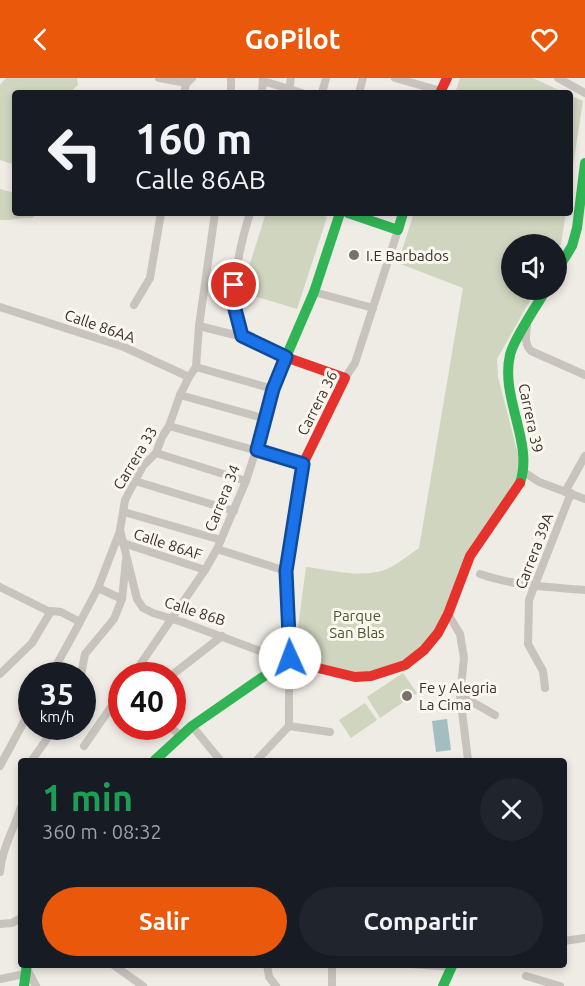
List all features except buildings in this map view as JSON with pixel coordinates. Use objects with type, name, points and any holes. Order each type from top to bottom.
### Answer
[{"type":"main road","points":[[567,254],[577,228],[585,163]]},
{"type":"main road","name":"Carrera 34","points":[[286,357],[314,292],[339,216]]},
{"type":"main road","points":[[357,216],[398,230]]},
{"type":"main road","name":"Carrera 36","points":[[398,230],[402,216]]},
{"type":"main road","name":"Carrera 39","points":[[405,665],[424,650],[438,633],[448,614],[470,556],[519,487],[525,461],[507,372],[510,352],[540,300]]},
{"type":"main road","points":[[286,357],[345,378]]},
{"type":"main road","name":"Carrera 36","points":[[288,661],[286,571],[303,464],[345,378]]},
{"type":"main road","points":[[186,730],[288,661]]},
{"type":"main road","name":"Calle 86B","points":[[288,661],[355,677],[371,676],[405,665]]},
{"type":"main road","points":[[157,758],[175,740]]},
{"type":"main road","points":[[24,986],[26,968]]},
{"type":"main road","points":[[443,986],[451,968]]},
{"type":"street","points":[[159,78],[189,80]]},
{"type":"street","points":[[288,89],[291,78]]},
{"type":"street","points":[[395,78],[434,90]]},
{"type":"street","points":[[558,78],[585,93]]},
{"type":"street","points":[[263,80],[292,90]]},
{"type":"street","points":[[134,305],[150,278],[161,216]]},
{"type":"street","name":"Carrera 33","points":[[83,662],[85,654],[114,619],[122,599],[127,558],[120,530],[125,500],[147,460],[156,453],[180,395],[196,367],[215,216]]},
{"type":"street","points":[[242,336],[235,309],[234,285],[249,216]]},
{"type":"street","name":"Carrera 36","points":[[345,378],[355,363],[398,230]]},
{"type":"street","points":[[314,292],[374,308]]},
{"type":"street","name":"Calle 86AA","points":[[0,307],[124,347],[189,377]]},
{"type":"street","points":[[528,320],[526,342],[531,351],[585,375]]},
{"type":"street","points":[[200,326],[242,336],[286,357]]},
{"type":"street","name":"Carrera 34","points":[[142,662],[217,549],[246,481],[257,450],[273,389],[286,357]]},
{"type":"street","points":[[196,367],[273,389]]},
{"type":"street","points":[[180,395],[266,419]]},
{"type":"street","points":[[169,426],[303,464]]},
{"type":"street","points":[[156,453],[246,481]]},
{"type":"street","name":"Carrera 39A","points":[[545,688],[543,671],[528,644],[529,600],[568,493],[585,456]]},
{"type":"street","points":[[524,472],[539,482],[585,499]]},
{"type":"street","points":[[135,481],[234,511]]},
{"type":"street","points":[[124,512],[221,540]]},
{"type":"street","points":[[58,662],[98,588],[120,530]]},
{"type":"street","name":"Calle 86AF","points":[[123,543],[205,570]]},
{"type":"street","points":[[217,549],[286,571]]},
{"type":"street","name":"Calle 86B","points":[[127,558],[137,599],[143,608],[288,661]]},
{"type":"street","points":[[480,574],[515,584],[585,590]]},
{"type":"street","points":[[0,587],[50,612],[54,610],[61,612],[80,622]]},
{"type":"street","points":[[98,588],[122,599]]},
{"type":"street","points":[[0,674],[32,643],[50,612]]},
{"type":"street","points":[[448,614],[459,634],[464,658],[460,695],[468,758]]},
{"type":"street","points":[[186,664],[222,636]]},
{"type":"street","points":[[259,758],[289,726],[288,661]]},
{"type":"street","points":[[460,695],[495,715]]},
{"type":"street","points":[[84,746],[108,712]]},
{"type":"street","points":[[192,726],[218,758]]},
{"type":"street","points":[[289,726],[330,732]]},
{"type":"street","points":[[0,765],[18,732]]},
{"type":"street","points":[[33,758],[46,740]]},
{"type":"street","points":[[0,872],[5,845],[18,817]]},
{"type":"street","points":[[0,924],[12,923],[18,920]]},
{"type":"street","points":[[567,941],[585,938]]},
{"type":"street","points":[[0,979],[26,968],[36,986]]},
{"type":"street","points":[[118,968],[143,986]]},
{"type":"street","points":[[268,968],[269,977],[274,985]]},
{"type":"street","points":[[332,968],[332,986]]},
{"type":"street","points":[[526,976],[560,986]]},
{"type":"green space","points":[[6,78],[77,78],[78,85],[74,90],[12,90],[12,164],[0,160],[0,85]]},
{"type":"green space","points":[[460,78],[533,78],[559,90],[456,90]]},
{"type":"green space","points":[[573,96],[583,101],[573,166]]},
{"type":"green space","points":[[0,189],[12,192],[12,216],[34,216],[32,218],[0,220]]},
{"type":"green space","points":[[265,216],[327,217],[297,309],[241,292]]},
{"type":"green space","name":"Parque San Blas","points":[[413,216],[566,216],[563,234],[501,234],[501,300],[530,300],[497,359],[498,377],[520,462],[520,471],[515,485],[466,554],[436,632],[404,663],[355,675],[294,658],[306,567],[347,573],[377,572],[395,565],[419,548],[463,288],[398,263]]},
{"type":"green space","points":[[403,673],[417,693],[380,718],[367,697]]},
{"type":"green space","points":[[365,703],[377,720],[351,738],[339,720]]},
{"type":"water","points":[[447,719],[451,750],[436,752],[432,721]]},
{"type":"traffic: fast","points":[[567,254],[577,228],[585,163]]},
{"type":"traffic: fast","points":[[291,359],[286,357],[314,292],[339,216]]},
{"type":"traffic: fast","points":[[357,216],[398,230],[402,216]]},
{"type":"traffic: fast","points":[[520,483],[523,452],[509,388],[508,371],[512,349],[540,300]]},
{"type":"traffic: fast","points":[[157,758],[192,726],[289,661]]},
{"type":"traffic: fast","points":[[24,986],[26,968]]},
{"type":"traffic: fast","points":[[443,986],[451,968]]},
{"type":"traffic: jam","points":[[441,90],[447,78]]},
{"type":"traffic: jam","points":[[289,661],[286,571],[303,464],[345,378],[291,359]]},
{"type":"traffic: jam","points":[[289,661],[355,677],[371,676],[405,665],[424,650],[438,633],[448,614],[470,556],[520,483]]},
{"type":"place","name":"I.E Barbados","points":[[354,255]]},
{"type":"place","name":"Fe y Alegria La Cima","points":[[407,696]]},
{"type":"route","points":[[234,285],[235,309],[242,336],[286,357],[273,389],[257,450],[303,464],[286,571],[290,658]]}]
